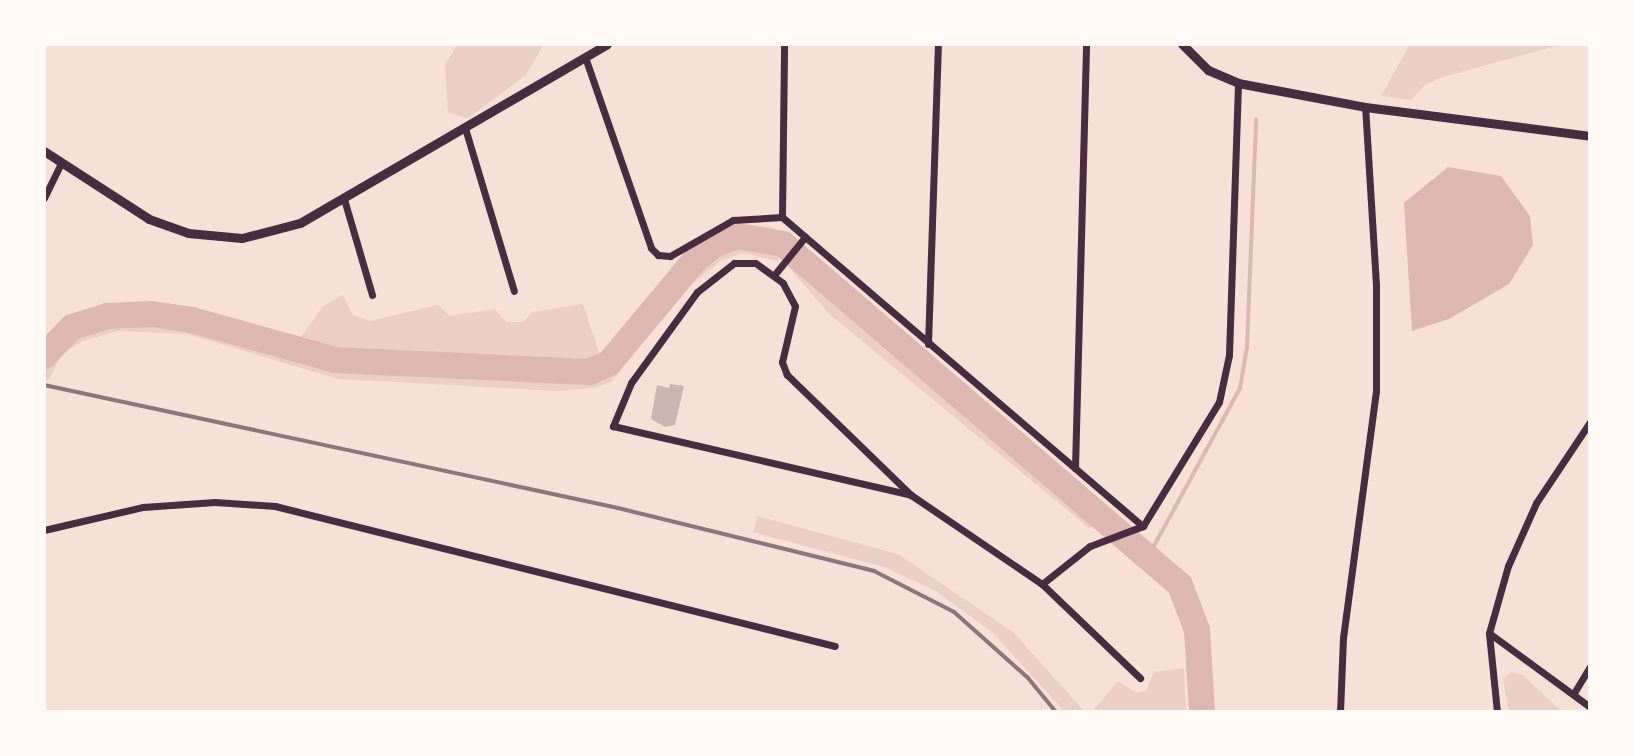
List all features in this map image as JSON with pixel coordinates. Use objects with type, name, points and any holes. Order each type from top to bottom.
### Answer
[{"type":"street","points":[[44,151],[149,219],[217,239],[271,232],[344,199],[607,44]]},
{"type":"street","points":[[784,44],[782,217],[803,240],[1143,526]]},
{"type":"street","points":[[928,344],[938,44]]},
{"type":"street","points":[[1075,468],[1086,44]]},
{"type":"street","points":[[1182,44],[1208,70],[1238,83],[1365,107],[1590,136]]},
{"type":"street","points":[[585,57],[651,248],[658,255],[670,256],[733,220],[782,217]]},
{"type":"street","points":[[1042,584],[1103,541],[1143,526],[1219,402],[1226,379],[1238,83]]},
{"type":"street","points":[[1340,712],[1343,638],[1376,391],[1376,285],[1365,107]]},
{"type":"street","points":[[465,128],[514,291]]},
{"type":"street","points":[[44,198],[61,163]]},
{"type":"street","points":[[344,199],[372,295]]},
{"type":"street","points":[[778,271],[803,240]]},
{"type":"street","points":[[911,495],[613,426],[631,383],[697,292],[718,271],[746,261],[778,271],[795,306],[782,362],[787,375],[911,495],[1042,584],[1140,678]]},
{"type":"street","points":[[1497,712],[1489,633],[1508,566],[1536,503],[1590,422]]},
{"type":"street","points":[[44,530],[143,507],[215,502],[275,506],[835,646]]},
{"type":"street","points":[[1489,633],[1590,707]]},
{"type":"street","points":[[1574,693],[1590,666]]},
{"type":"street","points":[[1487,712],[1494,700]]},
{"type":"shaded area","points":[[458,44],[544,44],[526,75],[467,119],[448,112],[445,64]]},
{"type":"shaded area","points":[[1410,44],[1563,44],[1443,77],[1426,84],[1411,100],[1381,96]]},
{"type":"shaded area","points":[[1448,167],[1501,176],[1530,216],[1533,245],[1509,284],[1449,319],[1412,331],[1404,203]]},
{"type":"shaded area","points":[[752,225],[771,227],[793,239],[777,261],[744,253],[722,260],[691,285],[611,382],[593,388],[560,391],[338,379],[187,334],[118,331],[83,341],[62,354],[49,380],[44,379],[44,343],[72,318],[93,312],[126,306],[192,309],[299,340],[323,306],[343,295],[353,315],[370,321],[438,305],[450,316],[495,309],[506,322],[523,322],[532,312],[583,304],[600,355],[628,328],[689,249],[712,234]]},
{"type":"shaded area","points":[[803,247],[1118,516],[1089,528],[829,314],[788,266]]},
{"type":"shaded area","points":[[757,516],[898,554],[1013,632],[1085,712],[1065,712],[992,632],[936,591],[884,567],[753,532]]},
{"type":"shaded area","points":[[1184,668],[1186,712],[1092,712],[1118,681],[1137,693],[1146,691],[1154,672]]},
{"type":"shaded area","points":[[1511,672],[1523,675],[1562,712],[1509,712],[1503,679]]},
{"type":"building","points":[[670,384],[684,386],[675,425],[665,427],[651,419],[657,385],[669,388]]},
{"type":"waterway","points":[[1149,555],[1240,388],[1247,347],[1256,119]]},
{"type":"waterway","points":[[44,356],[72,327],[107,316],[152,314],[192,320],[335,360],[589,372],[609,363],[696,259],[716,244],[737,236],[783,244],[1180,585],[1197,630],[1202,712]]},
{"type":"railway","points":[[44,385],[618,508],[874,571],[954,612],[1028,678],[1056,712]]}]
